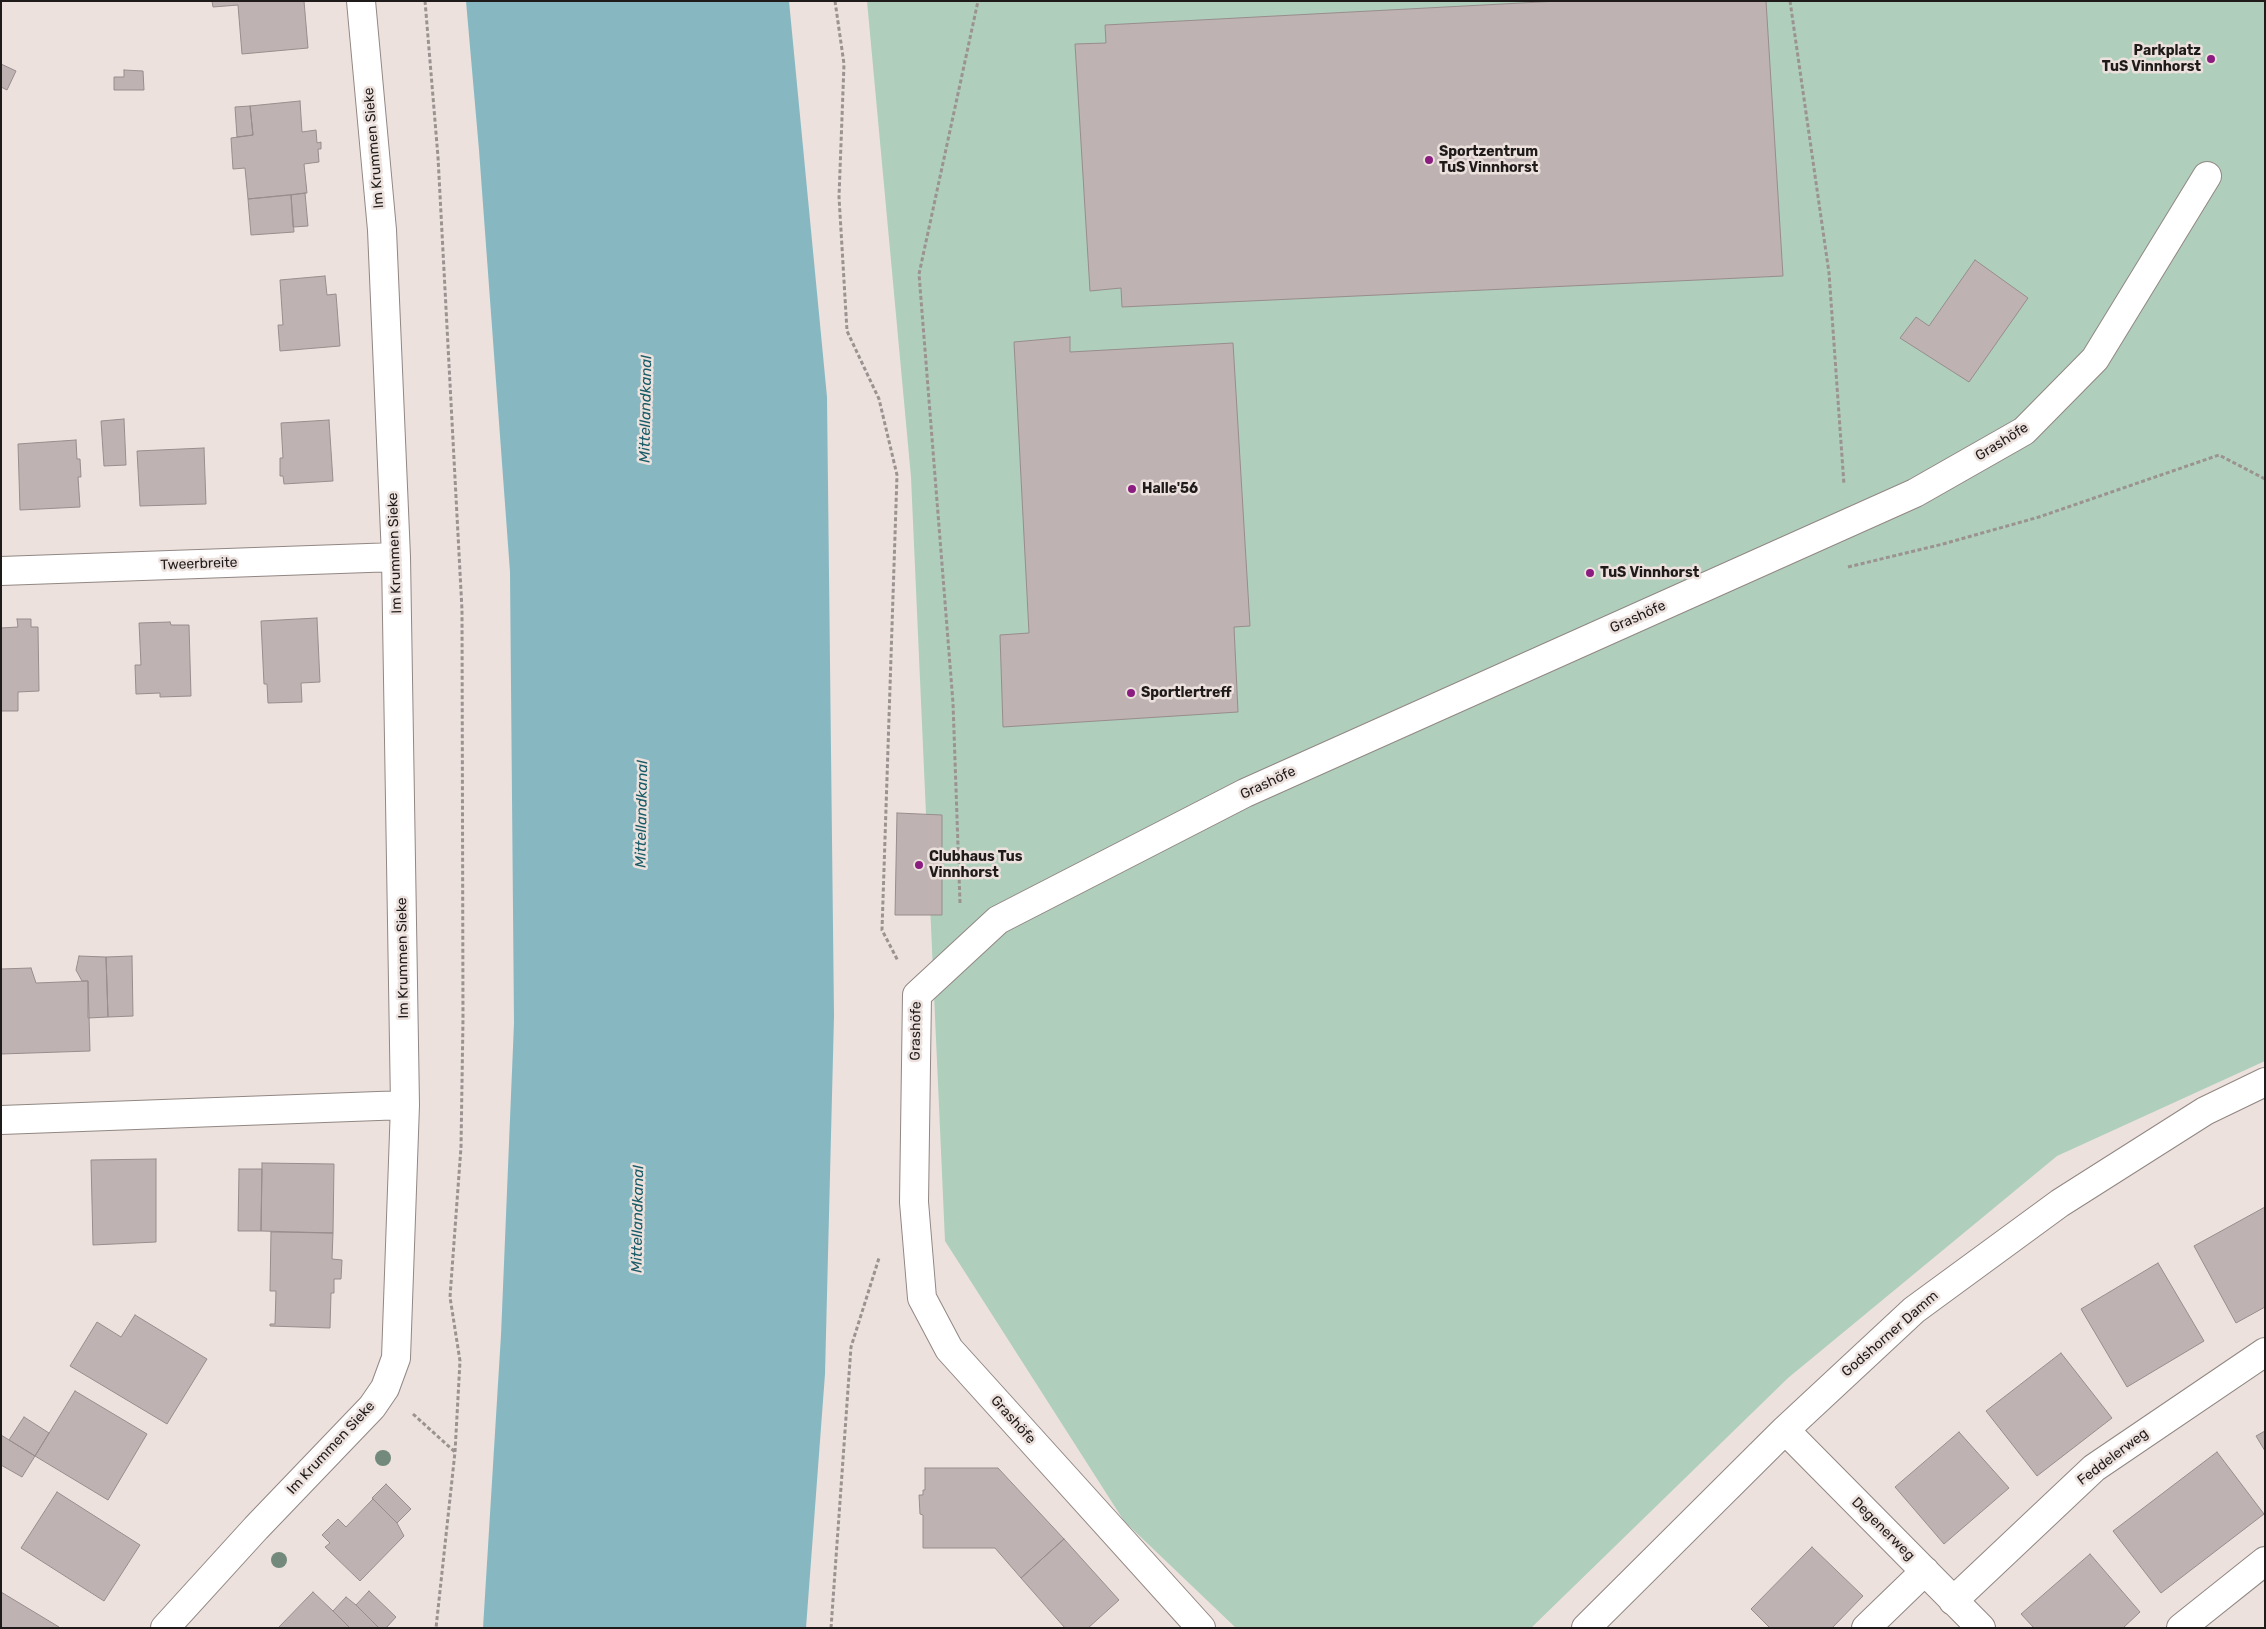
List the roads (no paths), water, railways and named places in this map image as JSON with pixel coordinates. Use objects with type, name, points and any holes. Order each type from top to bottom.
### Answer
[{"type":"street","name":"Im Krummen Sieke","points":[[165,1628],[256,1528],[372,1407],[385,1388],[396,1358],[405,1105],[396,558],[382,230],[361,1]]},
{"type":"street","name":"Grashöfe","points":[[1201,1628],[950,1348],[922,1298],[914,1202],[917,995],[998,920],[1245,793],[1915,493],[2024,431],[2095,359],[2207,176]]},
{"type":"street","name":"Tweerbreite","points":[[1,571],[396,558]]},
{"type":"street","name":"Godshorner Damm","points":[[1586,1628],[1785,1430],[1914,1310],[2060,1203],[2205,1111],[2265,1082]]},
{"type":"street","points":[[1,1120],[405,1105]]},
{"type":"street","name":"Feddelerweg","points":[[1953,1600],[2094,1468],[2265,1352]]},
{"type":"street","name":"Degenerweg","points":[[1785,1430],[1981,1628]]},
{"type":"street","points":[[2181,1628],[2265,1561]]},
{"type":"street","points":[[1866,1628],[1925,1571]]},
{"type":"water","name":"Mittellandkanal","points":[[466,1],[789,1],[827,397],[834,1016],[825,1374],[806,1628],[483,1628],[501,1335],[514,1023],[510,572],[479,150]]},
{"type":"place","name":"Parkplatz TuS Vinnhorst","points":[[2211,59]]},
{"type":"place","name":"Sportzentrum TuS Vinnhorst","points":[[1429,160]]},
{"type":"place","name":"Halle'56","points":[[1132,489]]},
{"type":"place","name":"TuS Vinnhorst","points":[[1590,573]]},
{"type":"place","name":"Sportlertreff","points":[[1131,693]]},
{"type":"place","name":"Clubhaus Tus Vinnhorst","points":[[919,865]]}]
